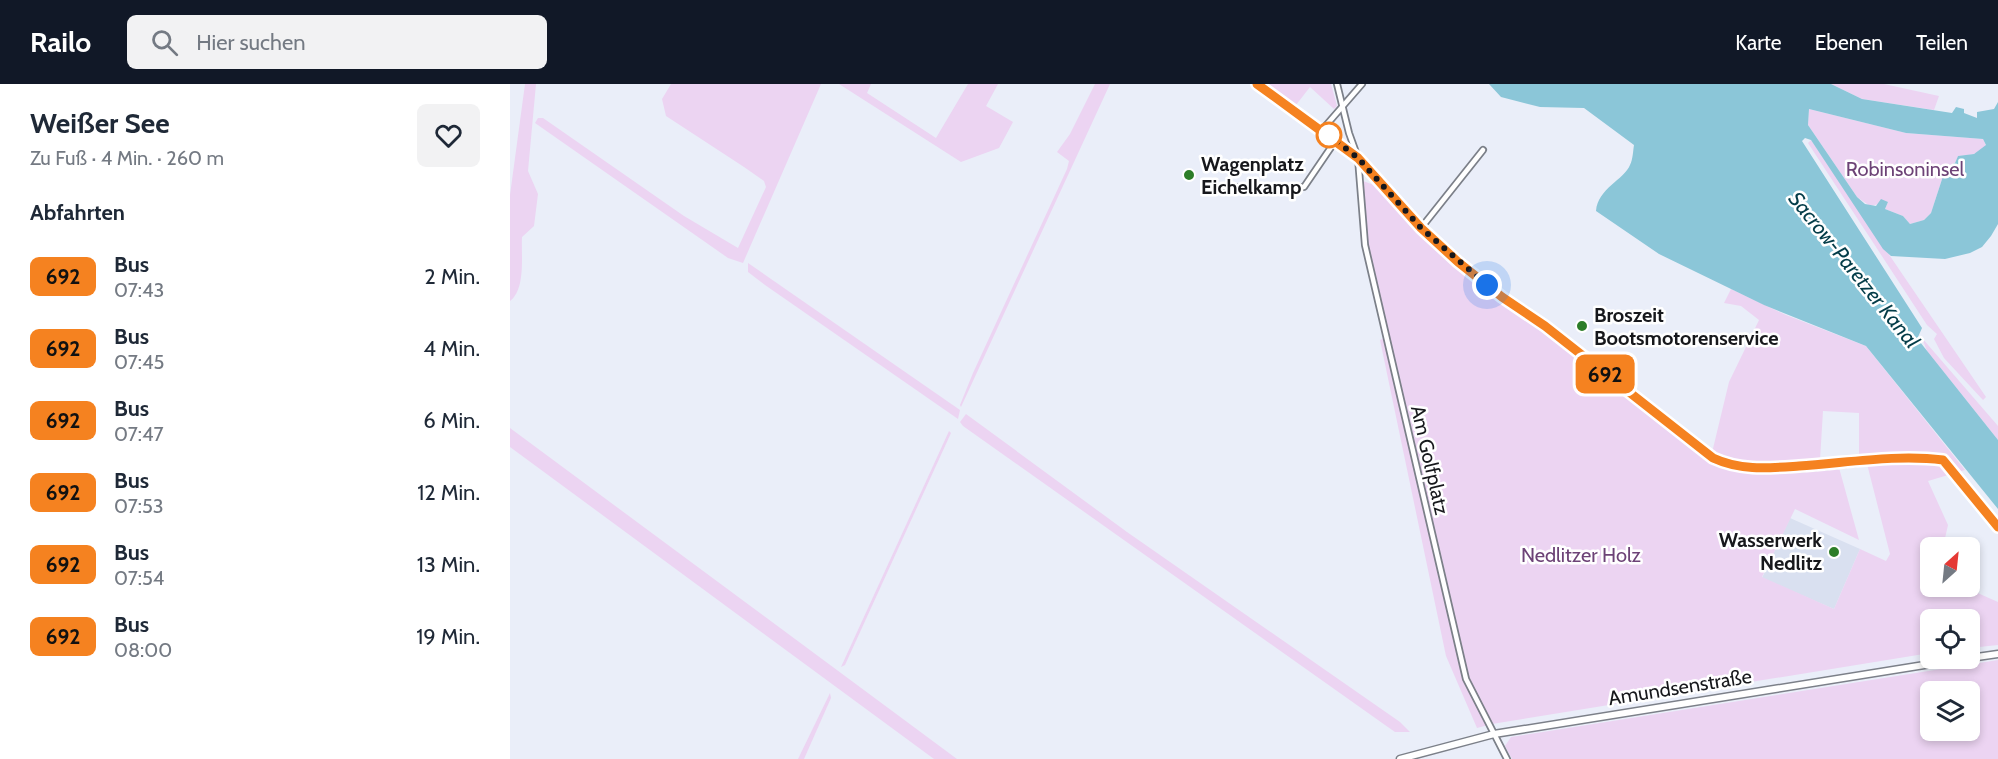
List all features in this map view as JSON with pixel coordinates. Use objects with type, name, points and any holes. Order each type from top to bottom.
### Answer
[{"type":"street","points":[[1257,84],[1358,158],[1421,228],[1502,297],[1545,326],[1713,458],[1731,465],[1753,469],[1872,461],[1943,460],[1998,527]]},
{"type":"street","name":"Am Golfplatz","points":[[1337,84],[1349,133],[1358,158],[1365,245],[1466,679],[1507,759]]},
{"type":"street","points":[[1322,130],[1342,104],[1362,84]]},
{"type":"street","points":[[1206,187],[1304,187],[1336,140]]},
{"type":"street","points":[[1421,228],[1483,150]]},
{"type":"street","name":"Amundsenstraße","points":[[1980,656],[1998,654]]},
{"type":"street","name":"Amundsenstraße","points":[[1400,759],[1494,734],[1920,666]]},
{"type":"shaded area","points":[[1790,518],[1860,549],[1834,609],[1762,578]]},
{"type":"green space","points":[[525,84],[536,84],[528,171],[538,194],[534,226],[522,237],[521,280],[515,296],[510,301],[510,195]]},
{"type":"green space","points":[[671,84],[821,84],[743,263],[728,258],[535,123],[538,118],[543,118],[684,216],[738,248],[766,187],[764,181],[666,116],[662,99]]},
{"type":"green space","points":[[839,84],[871,84],[867,93],[936,138],[968,84],[998,84],[986,106],[1013,122],[999,148],[961,162]]},
{"type":"green space","points":[[1095,84],[1110,84],[961,407],[973,373],[1067,169],[1069,161],[1057,152],[1070,134]]},
{"type":"green space","points":[[1267,84],[1331,84],[1337,106],[1334,109],[1310,87],[1296,105]]},
{"type":"green space","points":[[1831,84],[1884,84],[1939,96],[1934,110],[1862,99]]},
{"type":"green space","name":"Robinsoninsel","points":[[1809,109],[1906,133],[1983,139],[1986,145],[1978,153],[1958,156],[1955,163],[1946,167],[1931,213],[1924,220],[1910,224],[1903,216],[1885,209],[1888,202],[1870,206],[1857,197],[1808,125]]},
{"type":"green space","points":[[1811,140],[1986,397],[1983,400],[1944,358],[1934,339],[1937,334],[1927,325],[1808,143]]},
{"type":"green space","name":"Nedlitzer Holz","points":[[1363,181],[1377,186],[1439,249],[1487,291],[1579,354],[1641,408],[1710,461],[1729,382],[1759,320],[1741,306],[1724,303],[1731,289],[1786,315],[1866,346],[1965,470],[1928,481],[1948,525],[1945,537],[1920,537],[1920,597],[1980,597],[1980,594],[1998,602],[1998,645],[1980,647],[1980,609],[1920,609],[1920,655],[1477,728],[1446,656],[1380,340],[1388,336],[1361,194]],"holes":[[[1823,411],[1859,413],[1859,461],[1867,464],[1890,554],[1886,561],[1860,549],[1834,609],[1762,577],[1795,509],[1859,540],[1838,464],[1820,460]]]},
{"type":"green space","points":[[748,263],[960,410],[958,419],[765,285],[748,272]]},
{"type":"green space","points":[[1922,338],[1998,426],[1998,440],[1927,351]]},
{"type":"green space","points":[[966,414],[1127,532],[1400,722],[1410,732],[1395,732],[963,426],[960,422]]},
{"type":"green space","points":[[510,428],[957,759],[934,759],[510,447]]},
{"type":"green space","points":[[949,431],[951,433],[845,665],[841,667]]},
{"type":"green space","points":[[1998,660],[1998,759],[1512,759],[1505,746],[1511,737],[1941,669],[1980,669],[1980,663]]},
{"type":"green space","points":[[830,693],[831,698],[804,759],[798,759]]},
{"type":"water","name":"Sacrow-Paretzer Kanal","points":[[1489,84],[1831,84],[1862,99],[1952,113],[1956,107],[1964,109],[1964,113],[1977,118],[1977,112],[1994,109],[1998,102],[1998,224],[1982,247],[1970,253],[1945,259],[1891,256],[1883,249],[1811,140],[1805,138],[1802,141],[1922,328],[1918,337],[1920,342],[1998,440],[1998,509],[1866,346],[1764,305],[1659,254],[1596,211],[1601,196],[1630,165],[1634,145],[1584,108],[1540,107],[1501,97]],"holes":[[[1809,109],[1906,133],[1983,139],[1986,145],[1974,154],[1958,156],[1955,163],[1946,167],[1931,213],[1924,220],[1910,224],[1903,216],[1885,209],[1888,202],[1881,199],[1876,206],[1865,204],[1857,197],[1808,125]]]},
{"type":"bus line","name":"692","points":[[1257,84],[1347,148],[1421,228],[1458,262],[1502,297],[1545,326],[1713,458],[1731,465],[1753,469],[1926,459],[1943,460],[1998,527]]},
{"type":"place","name":"Wagenplatz Eichelkamp","points":[[1189,175]]},
{"type":"place","name":"Broszeit Bootsmotorenservice","points":[[1582,326]]},
{"type":"place","name":"Wasserwerk Nedlitz","points":[[1834,552]]},
{"type":"route","points":[[1329,135],[1358,158],[1421,228],[1487,285]]}]
